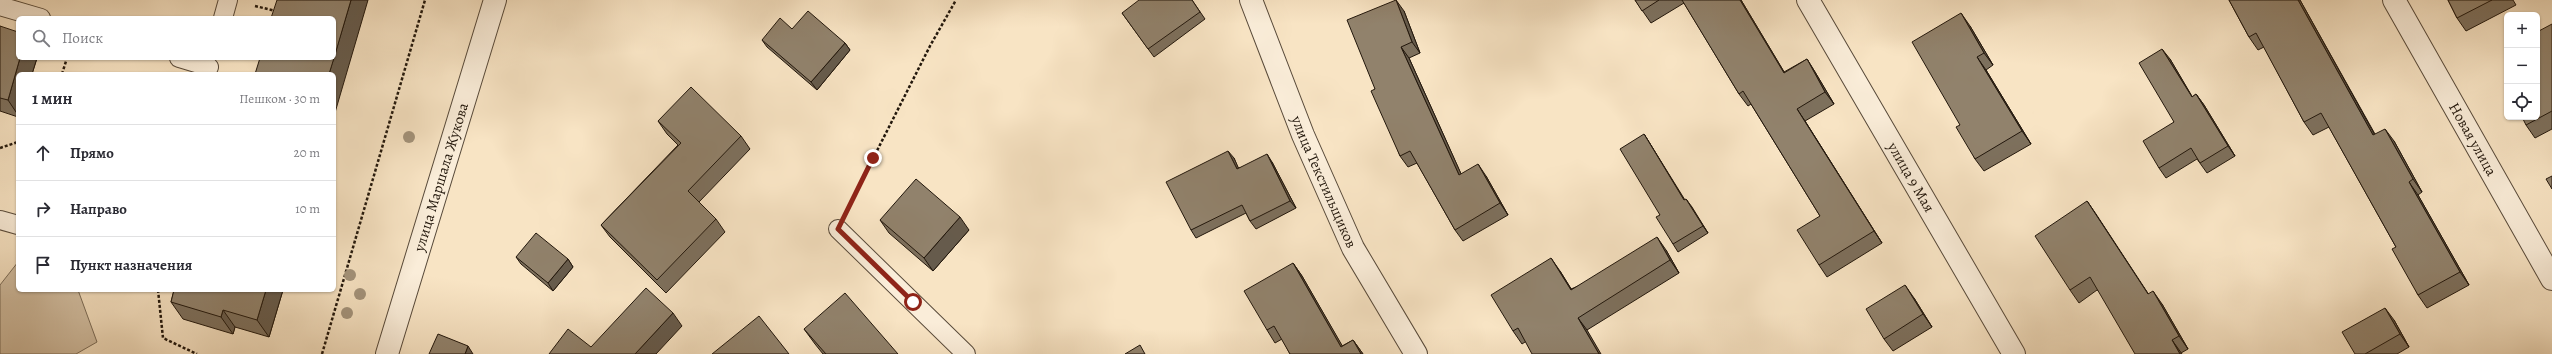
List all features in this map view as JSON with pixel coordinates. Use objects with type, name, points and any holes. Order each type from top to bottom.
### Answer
[{"type":"street","name":"улица Маршала Жукова","points":[[386,354],[495,0]]},
{"type":"street","name":"улица Текстильщиков","points":[[1251,0],[1304,135],[1353,248],[1416,354]]},
{"type":"street","name":"улица 9 Мая","points":[[1808,0],[2014,354]]},
{"type":"street","name":"Новая улица","points":[[2394,0],[2552,279]]},
{"type":"lane","points":[[224,16],[228,0]]},
{"type":"lane","points":[[0,6],[34,16]]},
{"type":"lane","points":[[186,60],[209,66]]},
{"type":"lane","points":[[0,220],[16,224]]},
{"type":"lane","points":[[838,229],[966,354]]},
{"type":"path","points":[[322,354],[426,0]]},
{"type":"path","points":[[838,229],[930,46],[956,0]]},
{"type":"path","points":[[248,4],[283,13]]},
{"type":"path","points":[[63,72],[67,60]]},
{"type":"path","points":[[0,148],[16,143]]},
{"type":"path","points":[[158,292],[163,338],[197,354]]},
{"type":"shaded area","points":[[16,265],[16,292],[79,292],[97,342],[76,354],[0,354],[0,285]]},
{"type":"building","points":[[277,0],[351,0],[336,51],[336,16],[272,16]]},
{"type":"building","points":[[1139,0],[1192,0],[1200,12],[1148,49],[1122,13]]},
{"type":"building","points":[[1396,0],[1412,42],[1401,47],[1459,175],[1478,164],[1500,203],[1455,230],[1410,151],[1400,156],[1371,91],[1375,89],[1347,20]]},
{"type":"building","points":[[1635,0],[1659,0],[1642,11]]},
{"type":"building","points":[[1682,0],[1740,0],[1784,73],[1807,59],[1825,92],[1797,109],[1874,231],[1819,265],[1797,230],[1820,216],[1743,91],[1739,94]]},
{"type":"building","points":[[2229,0],[2298,0],[2373,135],[2385,129],[2413,179],[2409,182],[2460,272],[2418,295],[2392,249],[2396,247],[2321,113],[2304,122],[2256,33],[2249,37]]},
{"type":"building","points":[[2448,0],[2492,0],[2457,18]]},
{"type":"building","points":[[808,11],[845,43],[811,82],[762,40],[780,18],[792,29]]},
{"type":"building","points":[[1961,13],[1984,53],[1977,57],[2022,131],[1975,159],[1956,127],[1960,125],[1912,42]]},
{"type":"building","points":[[2552,24],[2552,111],[2540,117],[2540,48],[2540,30]]},
{"type":"building","points":[[0,26],[16,31],[16,60],[19,60],[8,100],[0,98]]},
{"type":"building","points":[[2162,49],[2192,97],[2196,94],[2228,146],[2200,163],[2191,148],[2159,168],[2143,141],[2174,122],[2139,63]]},
{"type":"building","points":[[259,60],[333,60],[330,72],[256,72]]},
{"type":"building","points":[[691,87],[741,136],[688,191],[716,219],[657,280],[601,225],[681,143],[658,121]]},
{"type":"building","points":[[2524,120],[2535,120],[2526,125]]},
{"type":"building","points":[[1644,134],[1684,200],[1686,199],[1703,226],[1673,244],[1656,217],[1660,215],[1620,149]]},
{"type":"building","points":[[1228,151],[1237,169],[1267,154],[1290,201],[1250,221],[1242,205],[1191,230],[1166,182]]},
{"type":"building","points":[[2552,176],[2552,189],[2546,179]]},
{"type":"building","points":[[916,179],[960,217],[924,258],[880,220]]},
{"type":"building","points":[[2087,201],[2148,294],[2153,291],[2179,336],[2172,340],[2180,354],[2135,354],[2090,277],[2070,290],[2035,236]]},
{"type":"building","points":[[536,233],[568,259],[548,283],[516,257]]},
{"type":"building","points":[[1657,237],[1670,260],[1578,318],[1599,354],[1532,354],[1518,328],[1513,331],[1491,295],[1551,258],[1571,290]]},
{"type":"building","points":[[1293,263],[1341,347],[1353,340],[1361,354],[1290,354],[1274,326],[1267,330],[1244,291]]},
{"type":"building","points":[[1905,285],[1923,314],[1884,339],[1866,309]]},
{"type":"building","points":[[646,288],[673,313],[635,354],[549,354],[568,329],[591,347]]},
{"type":"building","points":[[174,292],[265,292],[257,320],[223,310],[221,317],[171,302]]},
{"type":"building","points":[[845,293],[898,354],[826,354],[804,329]]},
{"type":"building","points":[[2385,308],[2400,334],[2365,354],[2355,354],[2342,332]]},
{"type":"building","points":[[759,316],[789,354],[712,354]]},
{"type":"building","points":[[438,334],[468,346],[465,354],[429,354]]},
{"type":"building","points":[[1140,345],[1145,354],[1125,354]]},
{"type":"route","points":[[873,158],[838,229],[913,302]]}]
